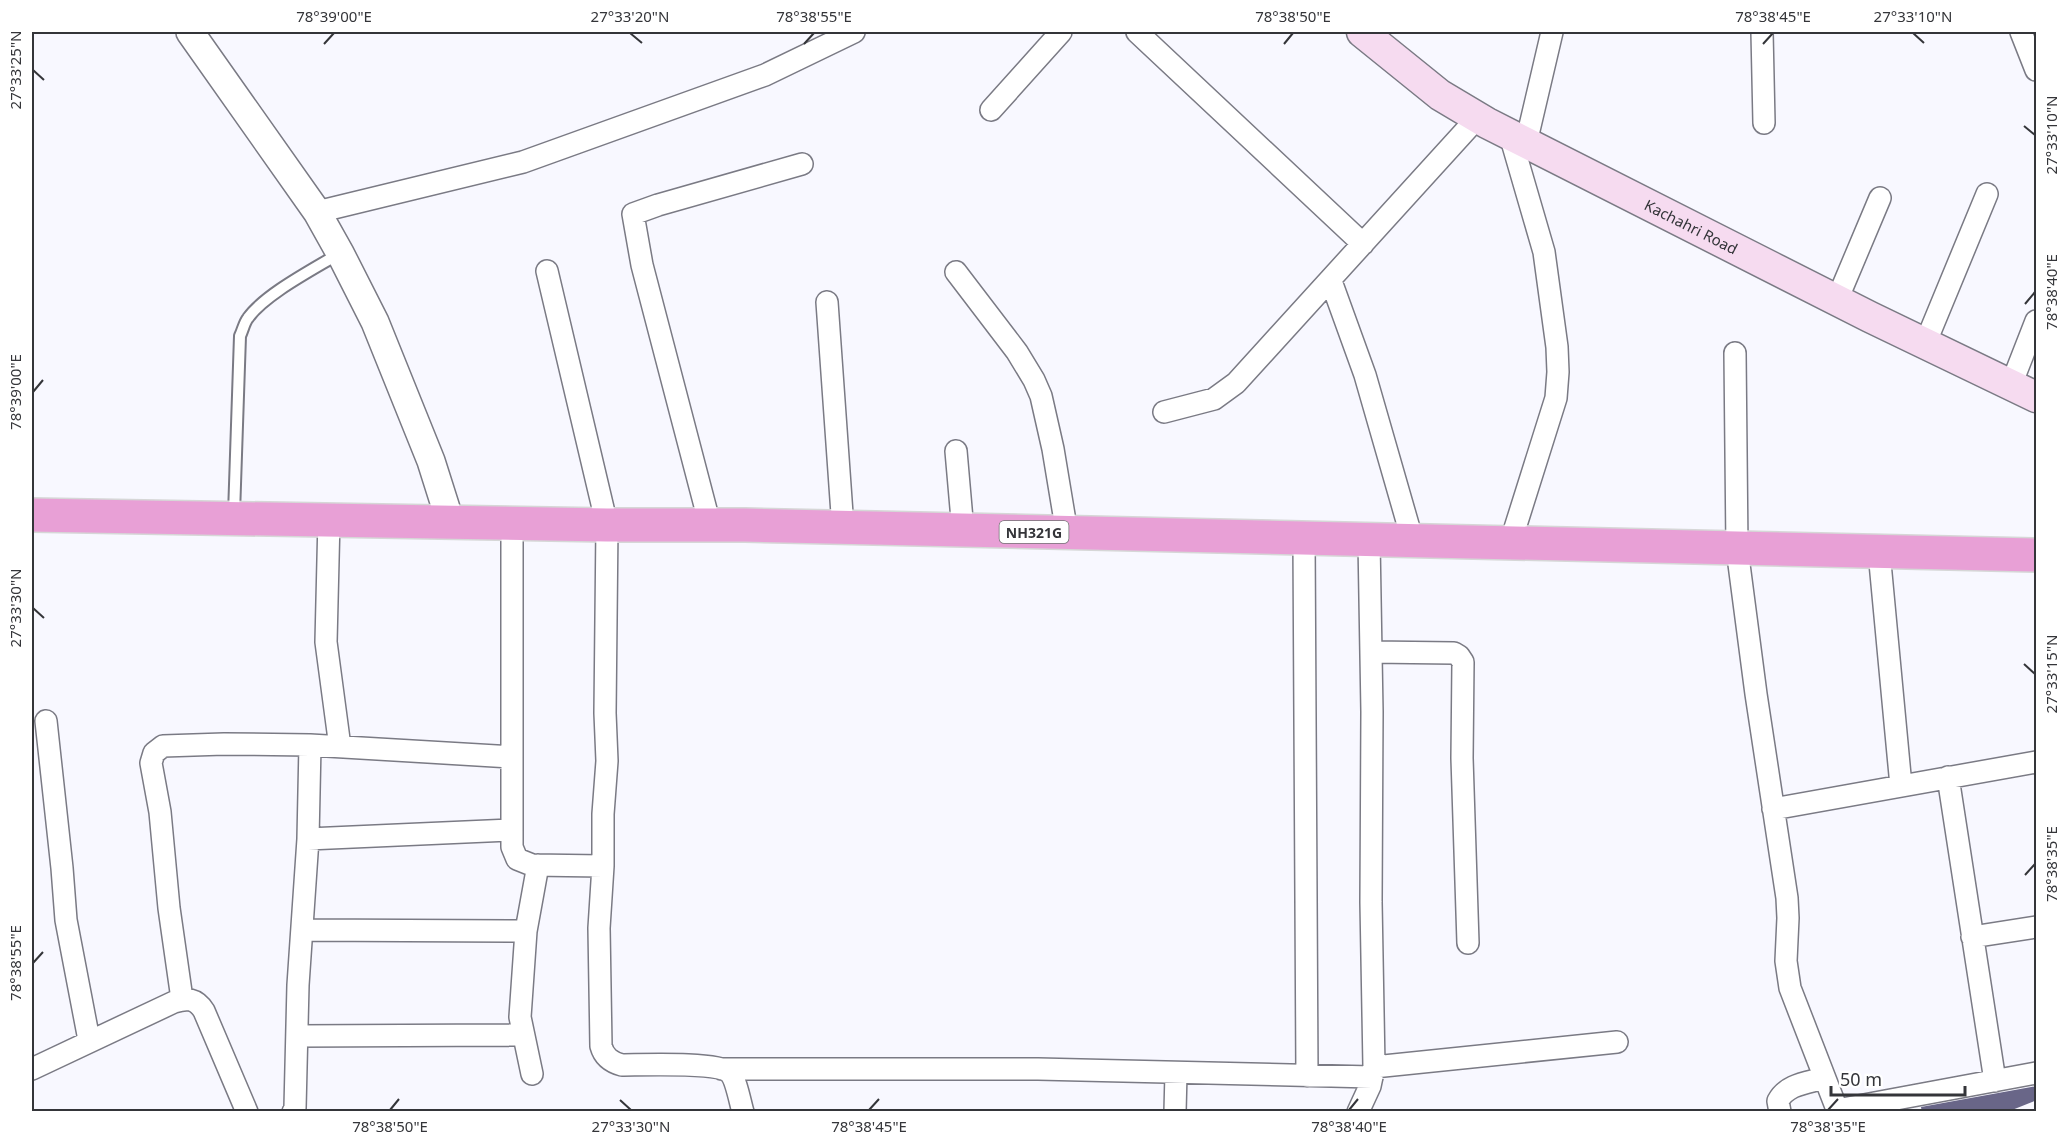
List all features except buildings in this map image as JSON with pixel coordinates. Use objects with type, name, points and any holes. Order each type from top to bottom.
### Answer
[{"type":"highway","name":"NH321G","points":[[32,514],[710,525],[2037,555]]},
{"type":"main road","name":"Kachahri Road","points":[[1362,32],[1440,95],[1518,139],[1925,344],[2024,391]]},
{"type":"street","points":[[190,32],[317,213],[340,253],[375,322],[431,461],[450,521]]},
{"type":"street","points":[[317,213],[524,162],[765,75],[854,32]]},
{"type":"street","points":[[991,110],[1061,32]]},
{"type":"street","points":[[1137,32],[1363,244]]},
{"type":"street","points":[[1510,544],[1557,399],[1557,347],[1544,252],[1518,139],[1552,32]]},
{"type":"street","points":[[1762,32],[1764,123]]},
{"type":"street","points":[[2021,32],[2037,70]]},
{"type":"street","points":[[1164,412],[1204,402],[1225,393],[1236,383],[1478,117]]},
{"type":"street","points":[[710,525],[642,266],[633,214],[802,164]]},
{"type":"street","points":[[1925,344],[1987,194]]},
{"type":"street","points":[[1837,300],[1880,198]]},
{"type":"street","points":[[547,271],[607,525],[605,712],[607,761],[599,928],[599,995],[603,1052],[613,1062],[622,1065],[722,1069],[1027,1069],[1307,1076],[1373,1072],[1617,1042]]},
{"type":"street","points":[[956,272],[1017,352],[1041,396],[1053,448],[1067,533]]},
{"type":"street","points":[[1331,281],[1365,375],[1413,542]]},
{"type":"street","points":[[827,302],[843,528]]},
{"type":"street","points":[[2024,391],[2037,321]]},
{"type":"street","points":[[1734,353],[1737,549],[1787,898],[1786,961],[1790,988],[1824,1078],[1838,1111],[2037,1073]]},
{"type":"street","points":[[956,451],[963,531]]},
{"type":"street","points":[[329,519],[326,642],[340,747]]},
{"type":"street","points":[[512,522],[512,830],[514,855],[523,862],[538,865],[603,866]]},
{"type":"street","points":[[1304,539],[1307,1076]]},
{"type":"street","points":[[1358,1112],[1373,1072],[1370,541]]},
{"type":"street","points":[[1879,552],[1900,786]]},
{"type":"street","points":[[1371,652],[1454,654],[1459,656],[1463,662],[1462,758],[1468,943]]},
{"type":"street","points":[[46,721],[66,920],[89,1040]]},
{"type":"street","points":[[293,1112],[298,1036],[298,985],[308,839],[310,745]]},
{"type":"street","points":[[182,999],[170,919],[160,812],[151,763],[154,753],[163,746],[310,745],[512,757]]},
{"type":"street","points":[[1773,808],[2037,762]]},
{"type":"street","points":[[1948,777],[1995,1081]]},
{"type":"street","points":[[308,839],[512,830]]},
{"type":"street","points":[[532,1074],[522,1035],[520,1007],[526,931],[538,865]]},
{"type":"street","points":[[1972,937],[2037,927]]},
{"type":"street","points":[[302,930],[526,931]]},
{"type":"street","points":[[32,1069],[89,1040],[182,999],[192,1000],[199,1003],[204,1011],[241,1110]]},
{"type":"street","points":[[298,1036],[522,1035]]},
{"type":"street","points":[[722,1069],[732,1077],[743,1112]]},
{"type":"street","points":[[1175,1112],[1176,1073]]},
{"type":"street","points":[[1780,1112],[1778,1101],[1785,1091],[1791,1087],[1824,1078]]},
{"type":"lane","points":[[234,518],[240,336],[246,320],[258,307],[279,291],[340,253]]}]
